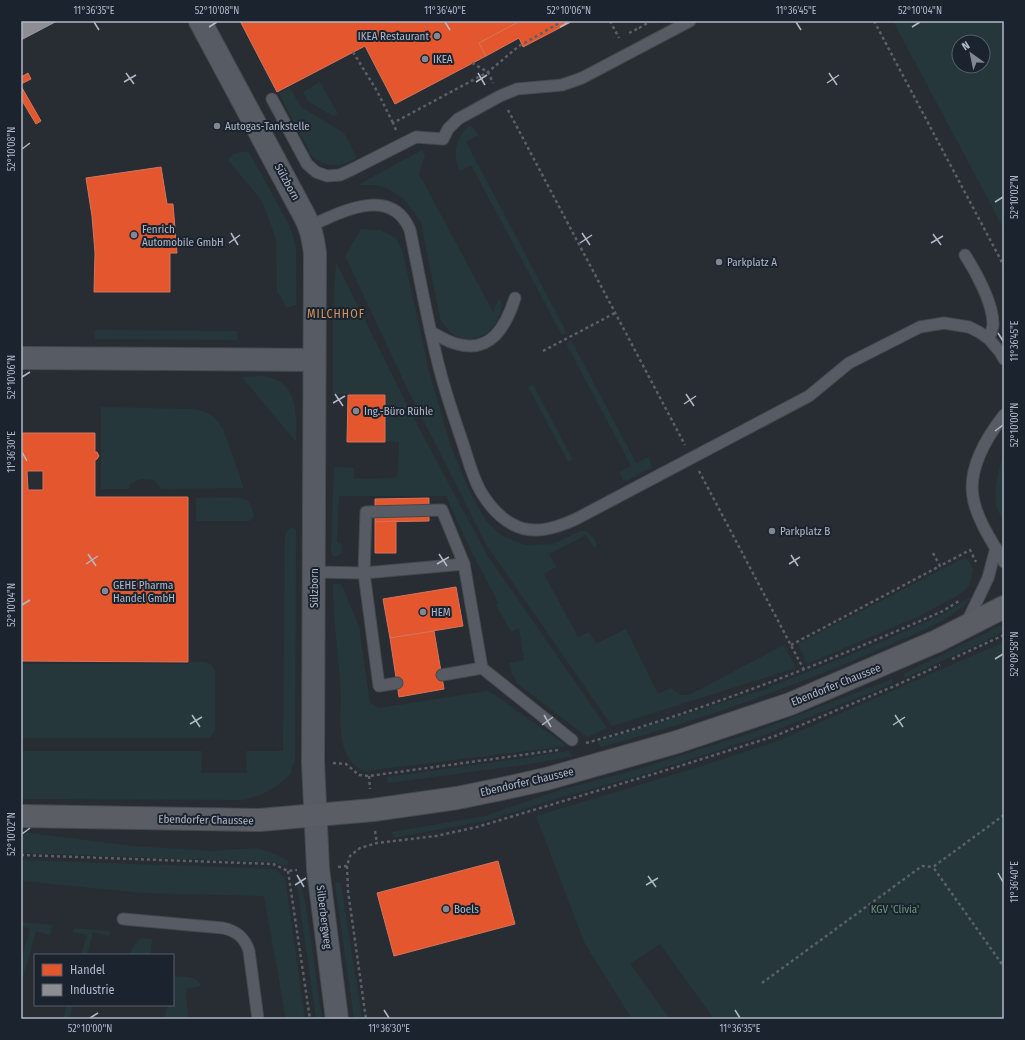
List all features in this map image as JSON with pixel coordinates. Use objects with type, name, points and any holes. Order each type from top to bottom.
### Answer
[{"type":"main road","name":"Ebendorfer Chaussee","points":[[21,816],[260,820],[373,810],[457,798],[546,779],[710,732],[790,704],[858,676],[964,628],[1004,607]]},
{"type":"street","name":"Sülzborn","points":[[200,21],[310,226],[315,253],[312,762],[315,815]]},
{"type":"street","points":[[21,358],[314,360]]},
{"type":"street","name":"Silberbergweg","points":[[315,815],[318,869],[337,1019]]},
{"type":"lane","points":[[272,99],[307,164],[316,172],[327,176],[340,175],[416,137],[443,139],[448,129],[458,119],[500,96],[517,89],[562,85],[582,78],[690,21]]},
{"type":"lane","points":[[310,226],[357,206],[375,205],[390,209],[400,214],[407,222],[444,384],[475,479],[486,501],[512,524],[522,529],[532,530],[554,528],[563,525],[809,396],[849,363],[903,334],[920,327],[944,322],[969,327],[988,339],[1000,352],[1004,359]]},
{"type":"lane","points":[[965,255],[976,272],[992,311],[993,326],[988,339]]},
{"type":"lane","points":[[431,332],[455,344],[467,347],[488,341],[497,334],[504,325],[515,298]]},
{"type":"lane","points":[[1004,415],[991,432],[981,452],[975,470],[972,488],[974,502],[979,514],[1000,549],[1004,562]]},
{"type":"lane","points":[[397,683],[379,686],[364,573],[366,512],[442,510],[464,564],[482,668],[572,740]]},
{"type":"lane","points":[[964,628],[1000,549]]},
{"type":"lane","points":[[314,572],[364,573],[464,564]]},
{"type":"lane","points":[[442,675],[482,668]]},
{"type":"lane","points":[[122,919],[223,928],[238,934],[245,942],[249,951],[258,1019]]},
{"type":"path","points":[[393,123],[488,72],[519,46],[564,21]]},
{"type":"path","points":[[610,21],[619,38]]},
{"type":"path","points":[[638,28],[651,21]]},
{"type":"path","points":[[874,21],[1004,266]]},
{"type":"path","points":[[353,52],[377,91],[403,144]]},
{"type":"path","points":[[472,63],[488,72],[804,670]]},
{"type":"path","points":[[543,351],[615,313]]},
{"type":"path","points":[[791,645],[970,550],[977,565]]},
{"type":"path","points":[[933,553],[940,566]]},
{"type":"path","points":[[591,741],[681,714],[804,670],[943,611],[960,600]]},
{"type":"path","points":[[346,764],[359,775],[369,776],[563,749]]},
{"type":"path","points":[[369,776],[370,783]]},
{"type":"path","points":[[762,983],[922,866],[933,867],[1004,815]]},
{"type":"path","points":[[366,1019],[348,892],[347,866],[350,856],[360,848],[377,843],[376,834]]},
{"type":"path","points":[[21,855],[273,864],[288,871],[296,870]]},
{"type":"path","points":[[337,867],[347,866]]},
{"type":"path","points":[[933,867],[1004,967]]},
{"type":"path","points":[[288,871],[310,1019]]},
{"type":"green space","points":[[893,21],[1004,21],[1004,229]]},
{"type":"green space","points":[[320,82],[338,114],[333,116],[308,101],[303,92]]},
{"type":"green space","points":[[290,88],[301,107],[344,133],[357,158],[345,163],[334,165],[323,163],[312,156],[279,93]]},
{"type":"green space","points":[[468,126],[472,126],[478,135],[466,142],[567,333],[562,335],[471,165],[460,171],[456,159],[456,147],[458,141]]},
{"type":"green space","points":[[422,150],[425,155],[419,174],[493,312],[498,300],[501,300],[501,310],[494,326],[480,337],[463,339],[454,335],[449,331],[440,318],[421,222],[404,199],[387,188],[374,185],[358,185]]},
{"type":"green space","points":[[249,152],[288,223],[293,236],[296,249],[296,305],[286,308],[282,298],[277,292],[276,239],[262,201],[228,160],[234,154]]},
{"type":"green space","points":[[361,229],[380,230],[396,238],[403,253],[430,375],[451,447],[471,494],[486,521],[501,535],[524,545],[553,544],[580,531],[586,531],[594,538],[597,546],[594,548],[586,535],[549,554],[556,567],[544,574],[578,637],[589,632],[596,644],[626,629],[658,694],[671,688],[681,695],[689,695],[784,645],[796,668],[612,726],[486,544],[408,390],[345,256]]},
{"type":"green space","points":[[336,262],[411,413],[487,555],[607,728],[587,737],[518,684],[512,674],[509,663],[524,660],[519,628],[511,632],[496,605],[498,603],[497,600],[470,549],[446,496],[339,496],[337,542],[341,544],[342,549],[341,553],[337,556],[333,556],[331,553],[334,467],[354,468],[354,479],[394,478],[398,474],[399,442],[386,441],[385,394],[333,394],[333,312]]},
{"type":"green space","points":[[94,330],[237,331],[237,340],[95,339]]},
{"type":"green space","points":[[571,340],[636,463],[649,457],[652,467],[626,481],[623,480],[619,472],[631,466],[566,343]]},
{"type":"green space","points":[[242,377],[268,377],[278,381],[286,387],[291,394],[296,413],[296,442]]},
{"type":"green space","points":[[533,385],[573,460],[568,462],[528,388]]},
{"type":"green space","points":[[101,407],[192,409],[201,410],[208,413],[219,422],[226,435],[243,488],[162,489],[154,480],[140,479],[130,484],[129,489],[101,489]]},
{"type":"green space","points":[[1004,455],[1004,521],[996,504],[996,490],[998,475]]},
{"type":"green space","points":[[196,498],[230,498],[247,500],[251,506],[254,517],[249,521],[196,521]]},
{"type":"green space","points":[[292,527],[296,530],[295,762],[292,766],[291,774],[275,787],[261,795],[242,800],[21,799],[21,751],[202,751],[201,773],[247,773],[246,751],[283,751],[285,536],[287,530]]},
{"type":"green space","points":[[965,558],[969,561],[973,570],[969,586],[959,595],[915,618],[807,664],[798,644]]},
{"type":"green space","points":[[333,584],[341,584],[359,626],[370,703],[379,708],[487,691],[495,695],[567,746],[366,771],[357,767],[347,756],[343,746],[341,732],[341,695]]},
{"type":"green space","points":[[974,595],[955,613],[920,632],[780,690],[709,715],[637,737],[601,747],[597,742],[763,690],[877,644],[945,613]]},
{"type":"green space","points":[[1004,624],[1004,631],[905,678],[903,674]]},
{"type":"green space","name":"KGV 'Clivia'","points":[[1004,642],[1004,1019],[714,1019],[660,944],[630,964],[670,1019],[632,1019],[585,944],[536,816],[702,766],[775,742]]},
{"type":"green space","points":[[189,662],[208,663],[215,671],[215,731],[210,738],[21,738],[21,664],[189,664]]},
{"type":"green space","points":[[892,679],[892,684],[759,737],[645,774],[555,799],[485,821],[393,838],[392,832],[485,816],[554,792],[648,766],[757,731]]},
{"type":"green space","points":[[568,751],[573,756],[524,765],[388,783],[387,777],[518,759]]},
{"type":"green space","points":[[21,832],[133,846],[211,851],[257,848],[289,861],[287,866],[271,862],[21,853]]},
{"type":"green space","points":[[21,860],[275,869],[285,878],[305,1019],[286,1019],[264,896],[144,893],[21,881]]},
{"type":"green space","points":[[335,883],[341,883],[362,1019],[354,1019]]},
{"type":"green space","points":[[297,885],[301,885],[306,906],[322,1019],[316,1019]]},
{"type":"green space","points":[[21,922],[52,925],[50,935],[36,931],[21,985],[21,962],[30,929],[21,926]]},
{"type":"green space","points":[[74,928],[110,931],[109,936],[93,932],[87,954],[81,954],[87,935],[73,932]]},
{"type":"green space","points":[[141,938],[152,939],[150,954],[130,954],[134,945]]},
{"type":"green space","points":[[174,976],[193,978],[199,982],[201,986],[186,989],[188,1019],[164,1019],[168,1006],[174,1006]]},
{"type":"green space","points":[[67,1006],[73,1006],[69,1019],[63,1019]]},
{"type":"building: Handel","name":"IKEA","points":[[240,21],[520,21],[479,43],[486,56],[395,104],[365,46],[277,92]]},
{"type":"building: Handel","points":[[520,21],[573,21],[523,47],[519,38],[486,56],[479,43]]},
{"type":"building: Handel","points":[[28,73],[31,79],[21,84],[21,77]]},
{"type":"building: Handel","points":[[21,86],[41,121],[36,124],[21,99]]},
{"type":"building: Handel","name":"Fenrich Automobile GmbH","points":[[161,167],[167,204],[173,204],[177,253],[170,253],[170,292],[94,292],[95,253],[92,216],[86,178]]},
{"type":"building: Handel","points":[[348,395],[385,395],[385,442],[347,442]]},
{"type":"building: Handel","name":"GEHE Pharma Handel GmbH","points":[[21,433],[95,433],[95,452],[97,452],[99,456],[95,460],[95,497],[188,497],[188,662],[21,661]],"holes":[[[27,471],[43,471],[43,490],[28,490]]]},
{"type":"building: Handel","points":[[429,498],[429,521],[375,522],[375,499]]},
{"type":"building: Handel","points":[[396,521],[396,553],[375,553],[375,522]]},
{"type":"building: Handel","name":"HEM","points":[[456,587],[463,626],[390,638],[383,599]]},
{"type":"building: Handel","points":[[434,631],[444,689],[399,697],[390,638]]},
{"type":"building: Handel","name":"Boels","points":[[498,861],[515,924],[394,956],[377,893]]},
{"type":"building: Industrie","points":[[21,21],[57,21],[21,40]]},
{"type":"place","name":"IKEA Restaurant","points":[[437,36]]},
{"type":"place","name":"IKEA","points":[[425,59]]},
{"type":"place","name":"Autogas-Tankstelle","points":[[217,126]]},
{"type":"place","name":"Fenrich Automobile GmbH","points":[[134,235]]},
{"type":"place","name":"Parkplatz A","points":[[719,262]]},
{"type":"place","name":"Ing.-Büro Rühle","points":[[356,411]]},
{"type":"place","name":"Parkplatz B","points":[[772,531]]},
{"type":"place","name":"GEHE Pharma Handel GmbH","points":[[105,591]]},
{"type":"place","name":"HEM","points":[[423,612]]},
{"type":"place","name":"Boels","points":[[446,909]]},
{"type":"district","name":"MILCHHOF","points":[[336,314]]}]
